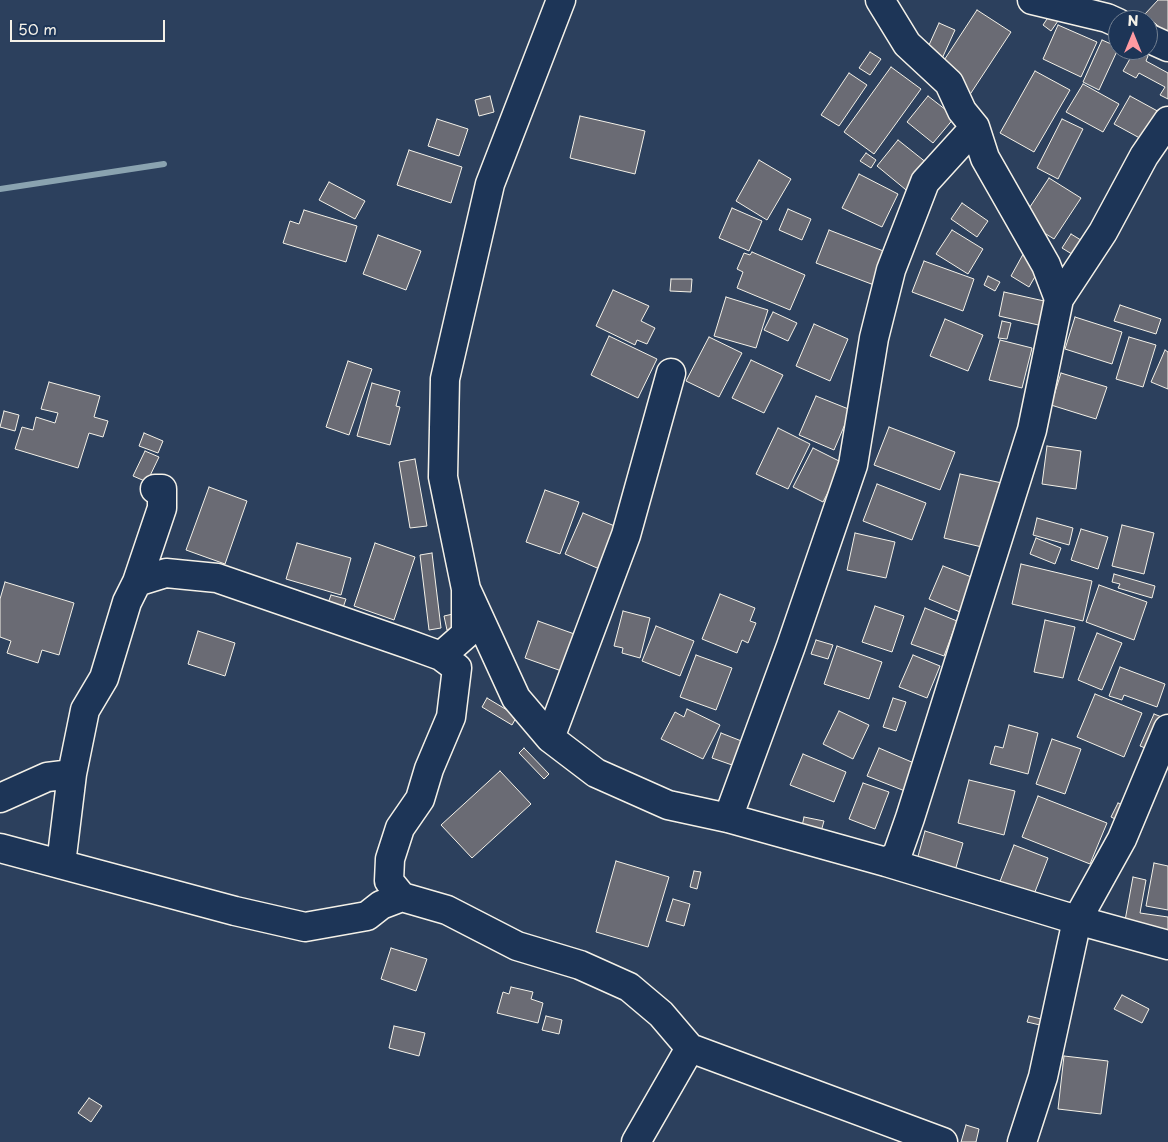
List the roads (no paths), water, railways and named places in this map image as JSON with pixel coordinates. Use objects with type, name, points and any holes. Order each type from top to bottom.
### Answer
[{"type":"street","points":[[441,656],[466,634],[466,589],[444,477],[446,378],[490,184],[562,0]]},
{"type":"street","points":[[880,0],[908,44],[949,82],[962,111],[975,127],[985,158],[1046,265],[1059,298]]},
{"type":"street","points":[[1032,0],[1108,19]]},
{"type":"street","points":[[886,862],[896,855],[910,818],[1032,430],[1059,298],[1103,232],[1144,156],[1168,121]]},
{"type":"street","points":[[728,818],[791,646],[852,465],[874,338],[891,270],[925,182],[975,127]]},
{"type":"street","points":[[550,738],[626,535],[671,373]]},
{"type":"street","points":[[61,864],[72,774],[85,710],[104,678],[127,602],[137,582],[162,508],[162,489],[155,489]]},
{"type":"street","points":[[137,582],[166,573],[217,578],[441,656],[457,668],[451,717],[429,769],[420,799],[400,828],[390,859],[388,881],[402,897],[447,910],[517,946],[580,965],[629,987],[662,1014],[690,1048],[943,1142]]},
{"type":"street","points":[[466,589],[516,698],[550,738],[596,773],[668,805],[728,818],[886,862],[1077,920],[1168,945]]},
{"type":"street","points":[[1022,1142],[1043,1078],[1077,920],[1122,839],[1168,729]]},
{"type":"street","points":[[0,798],[47,777],[72,774]]},
{"type":"street","points":[[0,848],[235,911],[305,927],[367,916],[381,905],[402,897]]},
{"type":"street","points":[[636,1142],[690,1048]]},
{"type":"waterway","points":[[0,189],[164,164]]}]
